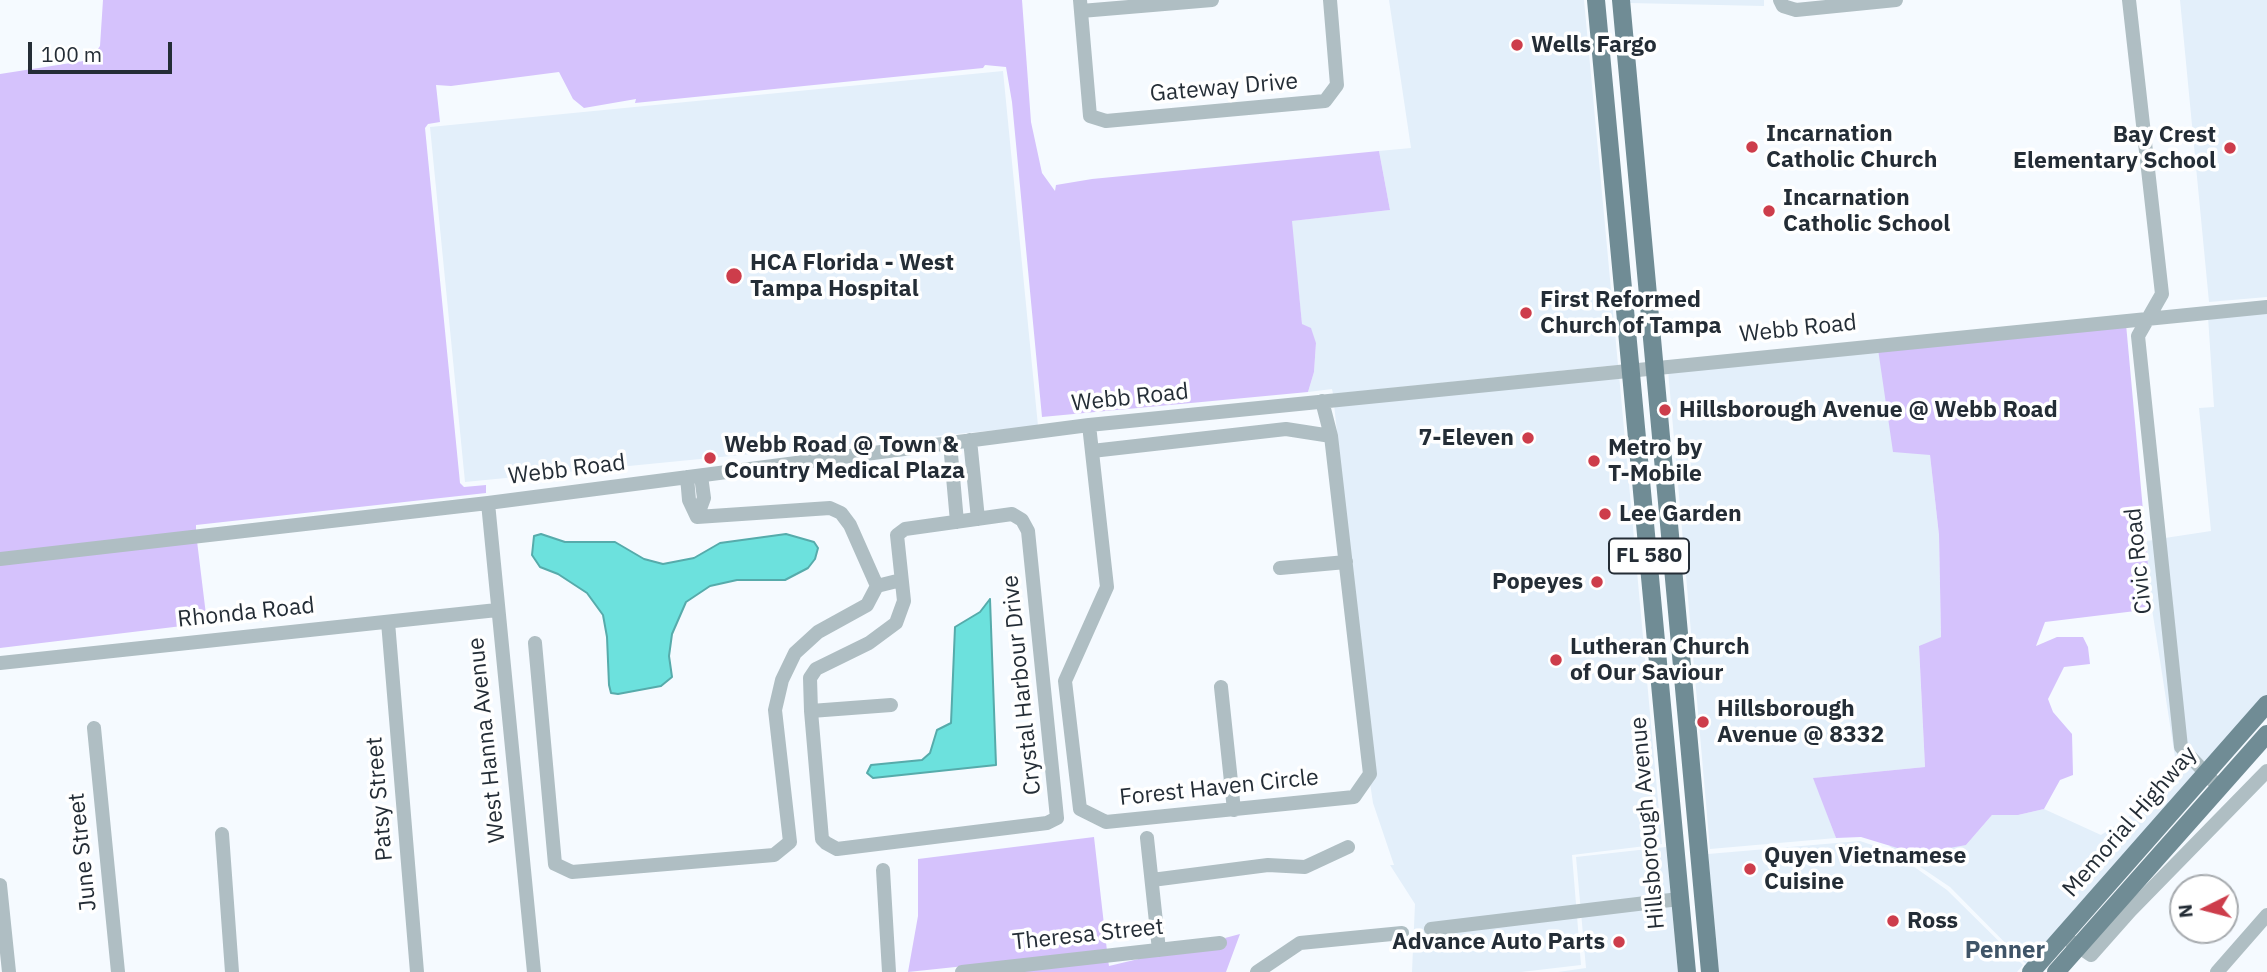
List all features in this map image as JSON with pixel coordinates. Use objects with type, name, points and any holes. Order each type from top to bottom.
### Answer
[{"type":"main road","name":"Hillsborough Avenue","points":[[1596,0],[1686,972]]},
{"type":"main road","points":[[1609,0],[1615,54],[1627,65]]},
{"type":"main road","name":"FL 580","points":[[1621,0],[1710,972]]},
{"type":"main road","points":[[1607,108],[1619,113],[1629,203],[1633,210],[1640,212]]},
{"type":"main road","points":[[1648,550],[1662,554],[1670,607],[1679,615]]},
{"type":"main road","points":[[1653,604],[1664,629],[1672,685],[1685,695]]},
{"type":"main road","points":[[1661,697],[1671,701],[1675,708],[1685,818],[1697,826]]},
{"type":"main road","name":"Memorial Highway","points":[[2031,972],[2266,706]]},
{"type":"main road","name":"Memorial Highway","points":[[2056,972],[2267,734]]},
{"type":"main road","points":[[1674,842],[1685,857],[1692,923],[1707,941]]},
{"type":"street","points":[[1081,6],[1212,0]]},
{"type":"street","name":"Gateway Drive","points":[[1081,6],[1090,116],[1106,121],[1325,101],[1337,85],[1330,0]]},
{"type":"street","points":[[1782,3],[1796,10],[1896,0]]},
{"type":"street","name":"Civic Road","points":[[2129,0],[2162,295],[2138,336],[2181,747],[2219,786]]},
{"type":"street","name":"Webb Road","points":[[0,559],[488,503],[1089,425],[1631,368],[2267,307]]},
{"type":"street","name":"Forest Haven Circle","points":[[1089,425],[1107,587],[1065,681],[1080,809],[1106,821],[1234,810],[1354,797],[1370,774],[1331,436],[1322,401]]},
{"type":"street","points":[[1092,451],[1286,429],[1331,436]]},
{"type":"street","points":[[970,440],[978,519]]},
{"type":"street","points":[[950,443],[957,522]]},
{"type":"street","points":[[694,477],[690,500],[697,517],[831,508],[841,513],[850,525],[877,586]]},
{"type":"street","name":"West Hanna Avenue","points":[[488,503],[534,972]]},
{"type":"street","name":"Crystal Harbour Drive","points":[[1012,514],[1022,520],[1028,531],[1058,807],[1057,818],[1047,823],[837,849],[821,839],[810,678],[816,668],[886,633],[896,622],[904,601],[897,535],[905,529],[957,522],[1012,514]]},
{"type":"street","points":[[1280,568],[1346,562]]},
{"type":"street","points":[[535,643],[555,864],[572,872],[774,855],[790,842],[775,710],[782,680],[795,653],[818,632],[867,605],[877,586],[901,579]]},
{"type":"street","name":"Rhonda Road","points":[[0,663],[497,610]]},
{"type":"street","name":"Patsy Street","points":[[388,622],[417,972]]},
{"type":"street","points":[[1221,687],[1234,810]]},
{"type":"street","points":[[811,711],[891,705]]},
{"type":"street","name":"June Street","points":[[94,727],[118,972]]},
{"type":"street","points":[[2063,936],[2091,955],[2130,911],[2267,771]]},
{"type":"street","points":[[222,834],[232,972]]},
{"type":"street","points":[[1147,838],[1159,950]]},
{"type":"street","points":[[1152,880],[1268,865],[1305,867],[1348,847]]},
{"type":"street","points":[[883,870],[889,972]]},
{"type":"street","points":[[0,885],[9,972]]},
{"type":"street","points":[[1430,929],[1679,899]]},
{"type":"street","points":[[2217,972],[2267,915]]},
{"type":"street","points":[[1257,972],[1300,943],[1402,933]]},
{"type":"street","name":"Theresa Street","points":[[962,972],[1220,943]]},
{"type":"shaded area","points":[[103,0],[1022,0],[1031,122],[1042,173],[1055,191],[1056,185],[1092,179],[1379,151],[1390,210],[1292,221],[1302,324],[1311,328],[1316,343],[1314,372],[1308,392],[1042,417],[1012,102],[1006,67],[985,65],[983,68],[635,103],[636,99],[584,108],[573,99],[559,72],[451,86],[436,85],[440,122],[428,124],[425,128],[460,483],[464,487],[486,485],[486,493],[196,525],[196,532],[0,554],[0,74],[90,60],[100,46]]},
{"type":"shaded area","points":[[1389,0],[1584,0],[1618,365],[1333,394],[1332,389],[1308,392],[1314,372],[1316,343],[1302,324],[1291,221],[1390,210],[1379,151],[1411,148]]},
{"type":"shaded area","points":[[1628,0],[1764,0],[1764,6],[1629,3]]},
{"type":"shaded area","name":"Bay Crest Elementary School","points":[[2180,0],[2267,0],[2267,297],[2209,302]]},
{"type":"shaded area","name":"HCA Florida - West Tampa Hospital","points":[[1003,71],[1038,426],[465,482],[430,127]]},
{"type":"shaded area","points":[[2267,312],[2267,697],[2205,765],[2186,745],[2165,538],[2211,531],[2199,408],[2214,407],[2208,317]]},
{"type":"shaded area","points":[[2126,324],[2152,609],[2045,622],[2036,646],[2057,637],[2083,637],[2088,647],[2090,664],[2064,667],[2048,699],[2053,712],[2072,734],[2073,775],[2060,780],[2044,809],[2018,815],[1992,815],[1966,845],[1917,854],[1861,837],[1836,838],[1813,778],[1925,767],[1919,646],[1941,637],[1939,535],[1930,455],[1893,452],[1878,349]]},
{"type":"shaded area","points":[[1878,349],[1930,455],[1939,535],[1941,637],[1919,647],[1925,767],[1814,778],[1836,838],[1710,849],[1668,370]]},
{"type":"shaded area","points":[[1619,375],[1662,844],[1572,855],[1581,965],[1521,972],[1412,972],[1415,904],[1390,865],[1394,865],[1373,803],[1348,636],[1355,601],[1334,404]]},
{"type":"shaded area","points":[[2154,540],[2175,748],[2198,773],[2027,965],[1950,887],[1889,846],[1966,845],[1992,815],[2018,815],[2044,809],[2101,835],[2179,783],[2152,609],[2146,541]]},
{"type":"shaded area","points":[[197,541],[207,623],[0,648],[0,564]]},
{"type":"shaded area","points":[[1094,837],[1107,951],[908,972],[918,916],[918,859]]},
{"type":"shaded area","points":[[1860,841],[1893,852],[1947,890],[2023,965],[2017,972],[1719,972],[1708,854]]},
{"type":"shaded area","points":[[1666,847],[1678,972],[1558,972],[1586,968],[1576,857]]},
{"type":"shaded area","points":[[1240,934],[1226,972],[1006,972],[1108,960],[1109,966],[1151,956],[1226,947],[1225,938]]},
{"type":"water","points":[[541,534],[565,542],[615,542],[644,559],[663,564],[694,558],[720,543],[786,534],[814,542],[818,548],[815,559],[808,568],[785,580],[737,580],[710,586],[686,602],[672,634],[669,656],[672,677],[661,686],[618,694],[611,693],[609,685],[607,637],[603,615],[587,593],[558,574],[540,567],[532,555],[534,536]]},
{"type":"water","points":[[990,599],[996,765],[873,778],[867,773],[871,765],[922,760],[930,753],[937,730],[951,723],[955,627],[980,612]]},
{"type":"place","name":"Wells Fargo","points":[[1517,45]]},
{"type":"place","name":"Incarnation Catholic Church","points":[[1752,147]]},
{"type":"place","name":"Bay Crest Elementary School","points":[[2230,148]]},
{"type":"place","name":"Incarnation Catholic School","points":[[1769,211]]},
{"type":"place","name":"HCA Florida - West Tampa Hospital","points":[[734,276]]},
{"type":"place","name":"First Reformed Church of Tampa","points":[[1526,313]]},
{"type":"place","name":"Hillsborough Avenue @ Webb Road","points":[[1665,410]]},
{"type":"place","name":"7-Eleven","points":[[1528,438]]},
{"type":"place","name":"Webb Road @ Town & Country Medical Plaza","points":[[710,458]]},
{"type":"place","name":"Metro by T-Mobile","points":[[1594,461]]},
{"type":"place","name":"Lee Garden","points":[[1605,514]]},
{"type":"place","name":"Popeyes","points":[[1597,582]]},
{"type":"place","name":"Lutheran Church of Our Saviour","points":[[1556,660]]},
{"type":"place","name":"Hillsborough Avenue @ 8332","points":[[1703,722]]},
{"type":"place","name":"Quyen Vietnamese Cuisine","points":[[1750,869]]},
{"type":"place","name":"Ross","points":[[1893,921]]},
{"type":"place","name":"Advance Auto Parts","points":[[1619,942]]},
{"type":"district","name":"Penner","points":[[2005,951]]}]
